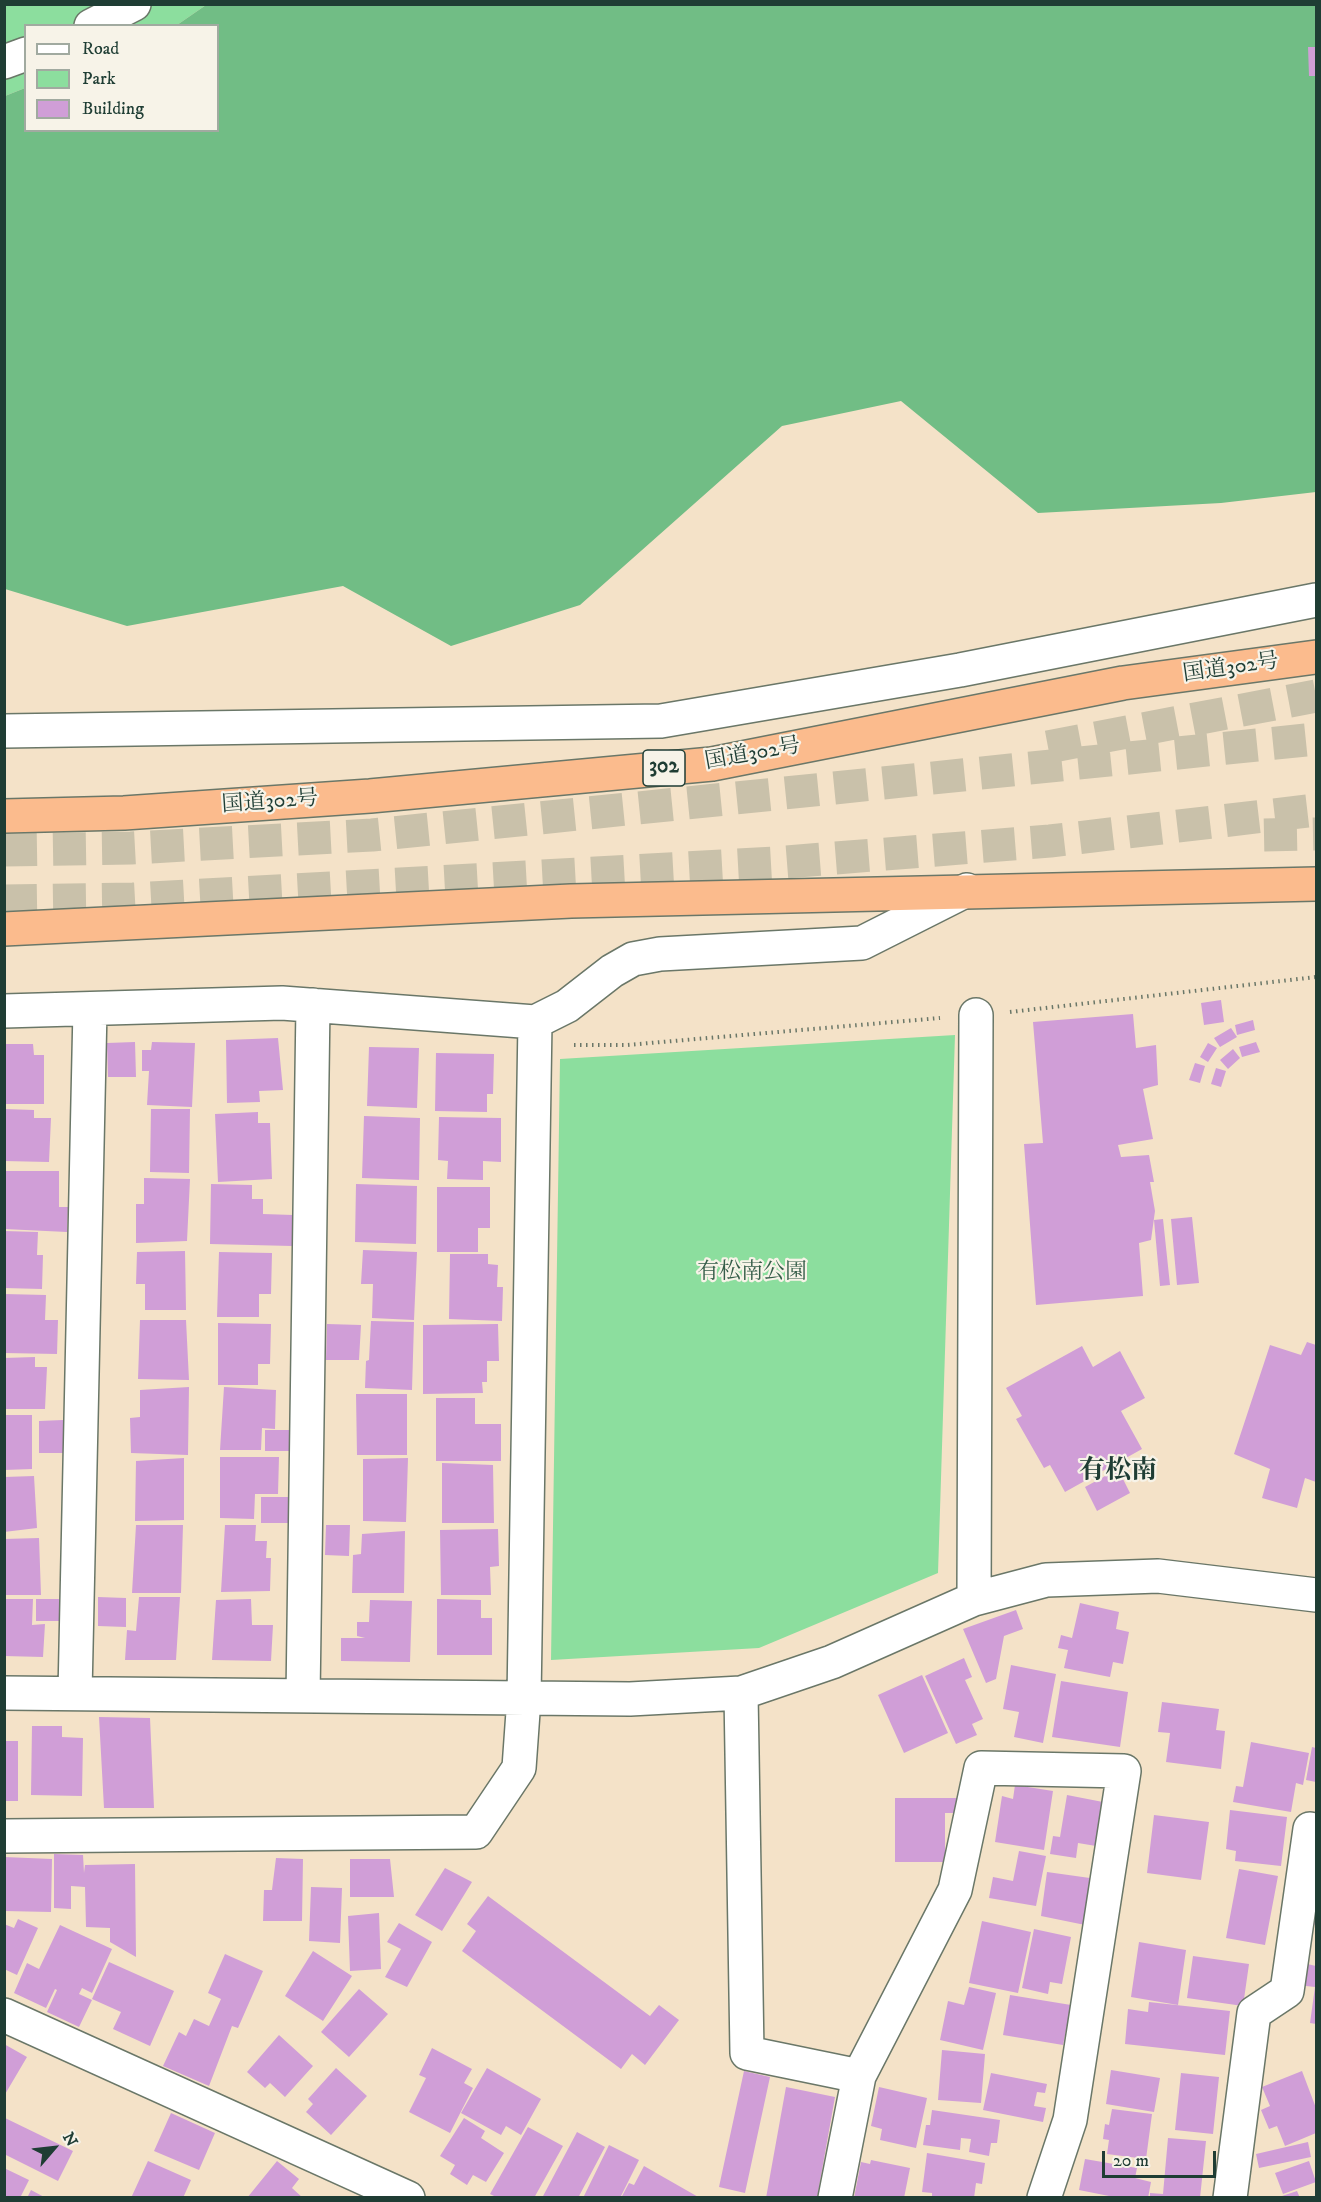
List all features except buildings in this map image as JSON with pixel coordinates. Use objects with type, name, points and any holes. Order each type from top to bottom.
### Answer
[{"type":"highway","name":"国道302号","points":[[4,816],[124,813],[358,797],[712,764],[1123,683],[1317,657]]},
{"type":"highway","points":[[4,929],[571,902],[1317,884]]},
{"type":"street","points":[[95,24],[134,4]]},
{"type":"street","points":[[4,63],[24,55]]},
{"type":"street","points":[[4,731],[661,721],[960,670],[1317,600]]},
{"type":"street","points":[[4,1836],[476,1832],[519,1768],[524,1698],[535,1034],[612,971],[633,959],[660,954],[862,943],[967,891]]},
{"type":"street","points":[[4,1011],[282,1003],[535,1034]]},
{"type":"street","points":[[303,1696],[313,1005]]},
{"type":"street","points":[[75,1693],[90,1009]]},
{"type":"street","points":[[974,1599],[976,1016]]},
{"type":"street","points":[[4,1693],[630,1699],[741,1693],[832,1662],[974,1599],[1046,1580],[1158,1576],[1317,1595]]},
{"type":"street","points":[[741,1693],[747,2053],[859,2076]]},
{"type":"street","points":[[835,2198],[859,2076],[955,1890],[981,1768],[1124,1771],[1070,2120],[1044,2198]]},
{"type":"street","points":[[1230,2198],[1254,2013],[1287,1991],[1310,1829],[1317,1831]]},
{"type":"street","points":[[4,2015],[408,2198]]},
{"type":"path","points":[[535,1034],[627,1045],[976,1016],[1317,977]]},
{"type":"green space","points":[[5,5],[206,5],[178,24],[24,24],[24,88],[5,96]]},
{"type":"green space","points":[[206,5],[1316,5],[1316,492],[1221,503],[1038,513],[901,401],[782,426],[580,605],[451,646],[343,586],[127,626],[5,589],[5,96],[24,88],[24,132],[219,132],[219,24],[178,24]]},
{"type":"green space","name":"有松南公園","points":[[955,1035],[938,1573],[759,1648],[551,1660],[560,1059]]},
{"type":"tunnel","points":[[1048,747],[1316,696]]},
{"type":"tunnel","points":[[4,850],[131,848],[372,835],[1316,739]]},
{"type":"tunnel","points":[[4,901],[133,899],[773,863],[1050,841],[1316,810]]},
{"type":"tunnel","points":[[1264,835],[1316,834]]},
{"type":"district","name":"有松南","points":[[1118,1473]]}]
